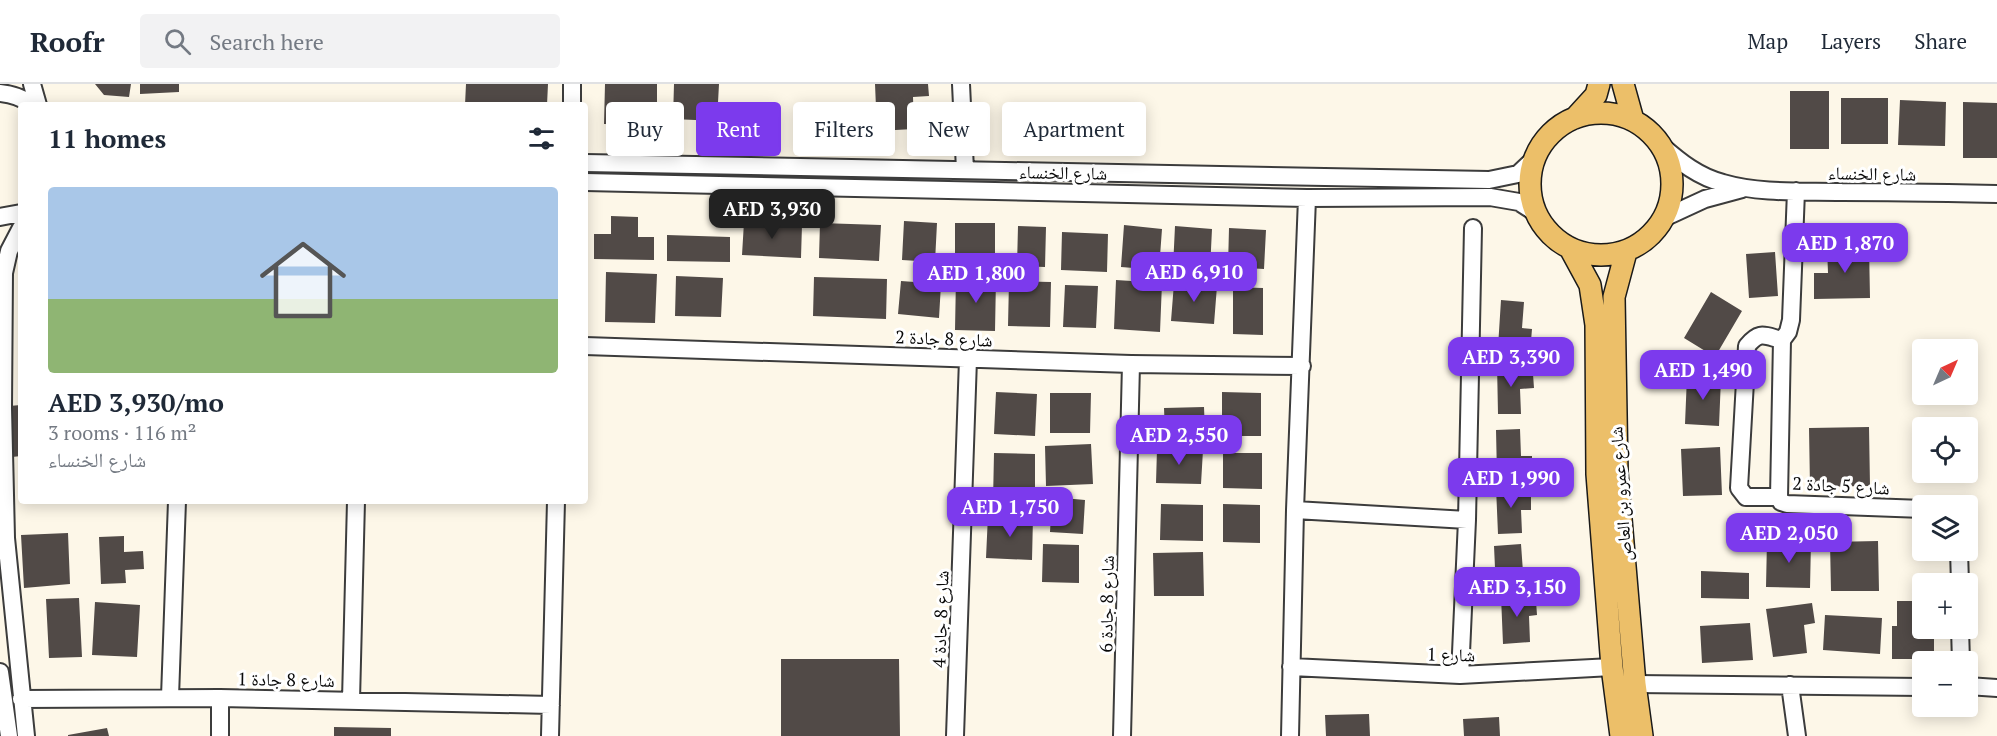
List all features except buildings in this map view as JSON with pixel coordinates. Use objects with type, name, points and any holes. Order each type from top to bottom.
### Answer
[{"type":"main road","points":[[1575,118],[1604,113],[1633,120],[1649,131],[1662,146],[1671,168],[1673,193],[1666,217],[1649,238],[1626,252],[1608,256],[1589,255],[1571,250],[1550,235],[1536,213],[1530,196],[1533,160],[1540,147],[1549,134],[1575,118],[1596,95],[1599,84]]},
{"type":"main road","points":[[1623,84],[1633,120]]},
{"type":"main road","name":"شارع عمرو بن العاص","points":[[1571,250],[1590,285],[1596,325],[1597,474],[1612,668],[1621,736]]},
{"type":"main road","name":"شارع عمرو بن العاص","points":[[1626,252],[1614,297],[1617,472],[1635,684],[1642,736]]},
{"type":"street","points":[[32,84],[37,102]]},
{"type":"street","points":[[572,84],[572,102]]},
{"type":"street","points":[[962,84],[965,170]]},
{"type":"street","points":[[0,93],[29,102]]},
{"type":"street","name":"شارع الخنساء","points":[[1662,146],[1679,162],[1700,174],[1722,183],[1746,188],[1997,195]]},
{"type":"street","name":"شارع الخنساء","points":[[588,163],[1489,180],[1518,174],[1533,160]]},
{"type":"street","name":"شارع الخنساء","points":[[588,182],[1307,198],[1490,197],[1519,202],[1536,213]]},
{"type":"street","name":"شارع الخنساء","points":[[1666,217],[1705,199],[1746,188]]},
{"type":"street","name":"شارع 5 جادة 2","points":[[1796,191],[1791,320],[1788,332],[1782,340],[1779,497],[1781,502],[1787,504],[1912,509]]},
{"type":"street","points":[[1290,736],[1295,510],[1307,198]]},
{"type":"street","points":[[0,217],[18,214]]},
{"type":"street","points":[[1460,675],[1467,520],[1473,228]]},
{"type":"street","points":[[18,234],[9,251],[4,273],[3,408],[6,538],[26,736]]},
{"type":"street","points":[[1779,497],[1746,497],[1739,488],[1747,346],[1754,337],[1762,335],[1782,340]]},
{"type":"street","name":"شارع 8 جادة 2","points":[[588,346],[1131,364],[1302,366]]},
{"type":"street","name":"شارع 8 جادة 4","points":[[955,736],[968,359]]},
{"type":"street","name":"شارع 8 جادة 6","points":[[1122,736],[1131,364]]},
{"type":"street","points":[[170,697],[177,504]]},
{"type":"street","points":[[351,700],[356,504]]},
{"type":"street","points":[[550,736],[556,504]]},
{"type":"street","points":[[1295,510],[1467,520]]},
{"type":"street","name":"شارع 1","points":[[1291,668],[1460,675],[1612,668]]},
{"type":"street","points":[[0,672],[9,736]]},
{"type":"street","points":[[1635,684],[1912,687]]},
{"type":"street","points":[[1790,686],[1797,736]]},
{"type":"street","points":[[1978,687],[1997,688]]},
{"type":"street","name":"شارع 8 جادة 1","points":[[21,699],[170,697],[551,705]]},
{"type":"street","points":[[220,698],[220,736]]}]
